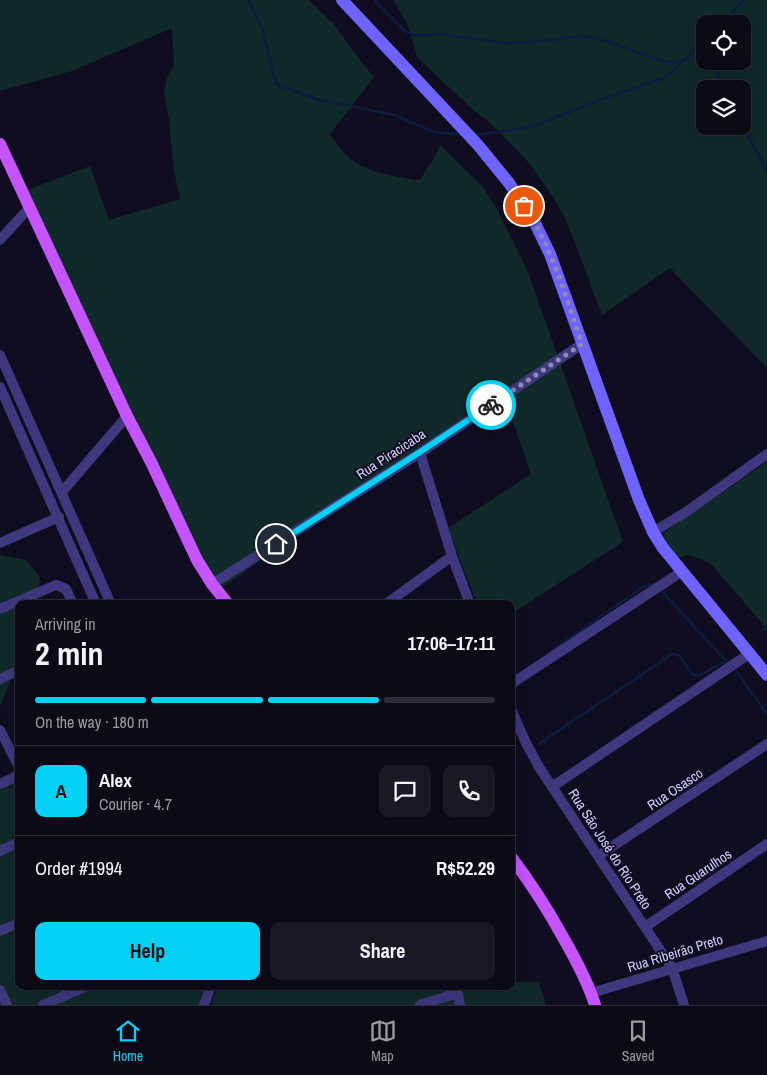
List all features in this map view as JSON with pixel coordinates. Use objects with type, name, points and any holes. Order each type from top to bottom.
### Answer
[{"type":"main road","points":[[342,0],[472,138],[509,183],[532,217],[550,254],[638,500],[653,532],[681,572],[767,675]]},
{"type":"main road","points":[[0,144],[127,416],[197,560],[225,600]]},
{"type":"main road","points":[[515,863],[537,892],[577,962],[593,999]]},
{"type":"street","points":[[0,240],[30,207]]},
{"type":"street","name":"Rua Piracicaba","points":[[212,584],[420,452],[582,344]]},
{"type":"street","points":[[0,355],[109,600]]},
{"type":"street","points":[[0,387],[94,600]]},
{"type":"street","points":[[62,492],[127,416]]},
{"type":"street","points":[[420,452],[452,556],[468,600]]},
{"type":"street","points":[[653,532],[686,512],[767,454]]},
{"type":"street","points":[[1,540],[59,517]]},
{"type":"street","points":[[392,600],[452,556]]},
{"type":"street","points":[[515,681],[681,572]]},
{"type":"street","points":[[21,600],[56,585],[66,589],[71,600]]},
{"type":"street","points":[[0,609],[15,603]]},
{"type":"street","points":[[552,787],[749,654]]},
{"type":"street","points":[[0,679],[15,672]]},
{"type":"street","name":"Rua São José do Rio Preto","points":[[515,718],[526,743],[552,787],[672,968],[684,1005]]},
{"type":"street","points":[[0,730],[15,759]]},
{"type":"street","name":"Rua Osasco","points":[[598,856],[767,744]]},
{"type":"street","points":[[0,784],[15,777]]},
{"type":"street","points":[[0,851],[15,844]]},
{"type":"street","name":"Rua Guarulhos","points":[[645,927],[767,844]]},
{"type":"street","points":[[0,931],[15,925]]},
{"type":"street","name":"Rua Ribeirão Preto","points":[[593,999],[672,968],[767,941]]},
{"type":"street","points":[[0,990],[6,1005]]},
{"type":"street","points":[[43,1005],[68,990]]},
{"type":"street","points":[[204,1005],[210,990]]},
{"type":"street","points":[[420,1005],[456,990],[460,1005]]},
{"type":"green space","points":[[0,0],[309,0],[333,23],[374,77],[330,134],[342,150],[361,166],[397,177],[420,180],[440,145],[482,186],[497,209],[528,272],[623,542],[515,611],[515,600],[475,600],[448,528],[531,474],[505,399],[316,521],[223,587],[193,554],[25,191],[90,166],[109,220],[180,199],[174,171],[169,120],[164,93],[167,78],[174,65],[172,28],[72,71],[0,91]]},
{"type":"green space","points":[[393,0],[767,0],[767,368],[670,268],[602,315],[567,222],[554,198],[529,163],[487,120],[473,110],[417,57],[408,25]]},
{"type":"green space","points":[[767,462],[767,629],[710,563],[689,555],[673,559],[663,533]]},
{"type":"green space","points":[[0,555],[26,560],[40,577],[37,600],[15,600],[15,669],[0,707]]},
{"type":"green space","points":[[15,768],[15,990],[204,990],[199,1005],[0,1005],[0,789]]},
{"type":"green space","points":[[515,982],[539,982],[546,1005],[211,1005],[217,990],[515,990]]},
{"type":"waterway","points":[[249,0],[263,31],[276,84],[319,100],[395,115],[434,132],[463,135]]},
{"type":"waterway","points":[[374,0],[405,31],[414,35],[441,34],[505,43],[581,36],[600,39],[662,61],[674,63],[683,60]]},
{"type":"waterway","points":[[729,15],[744,0]]},
{"type":"waterway","points":[[476,135],[531,127],[666,77],[696,49]]},
{"type":"waterway","points":[[717,70],[720,80]]},
{"type":"waterway","points":[[748,135],[767,170]]},
{"type":"waterway","points":[[551,651],[646,585],[655,585]]},
{"type":"waterway","points":[[661,590],[721,656],[731,664]]},
{"type":"waterway","points":[[760,632],[767,626]]},
{"type":"waterway","points":[[539,744],[672,654],[679,655],[692,674],[696,676],[726,661]]},
{"type":"waterway","points":[[734,668],[767,714]]},
{"type":"way so far","points":[[491,405],[582,344],[550,254],[532,217],[524,206]]},
{"type":"route","points":[[276,544],[491,405]]}]
